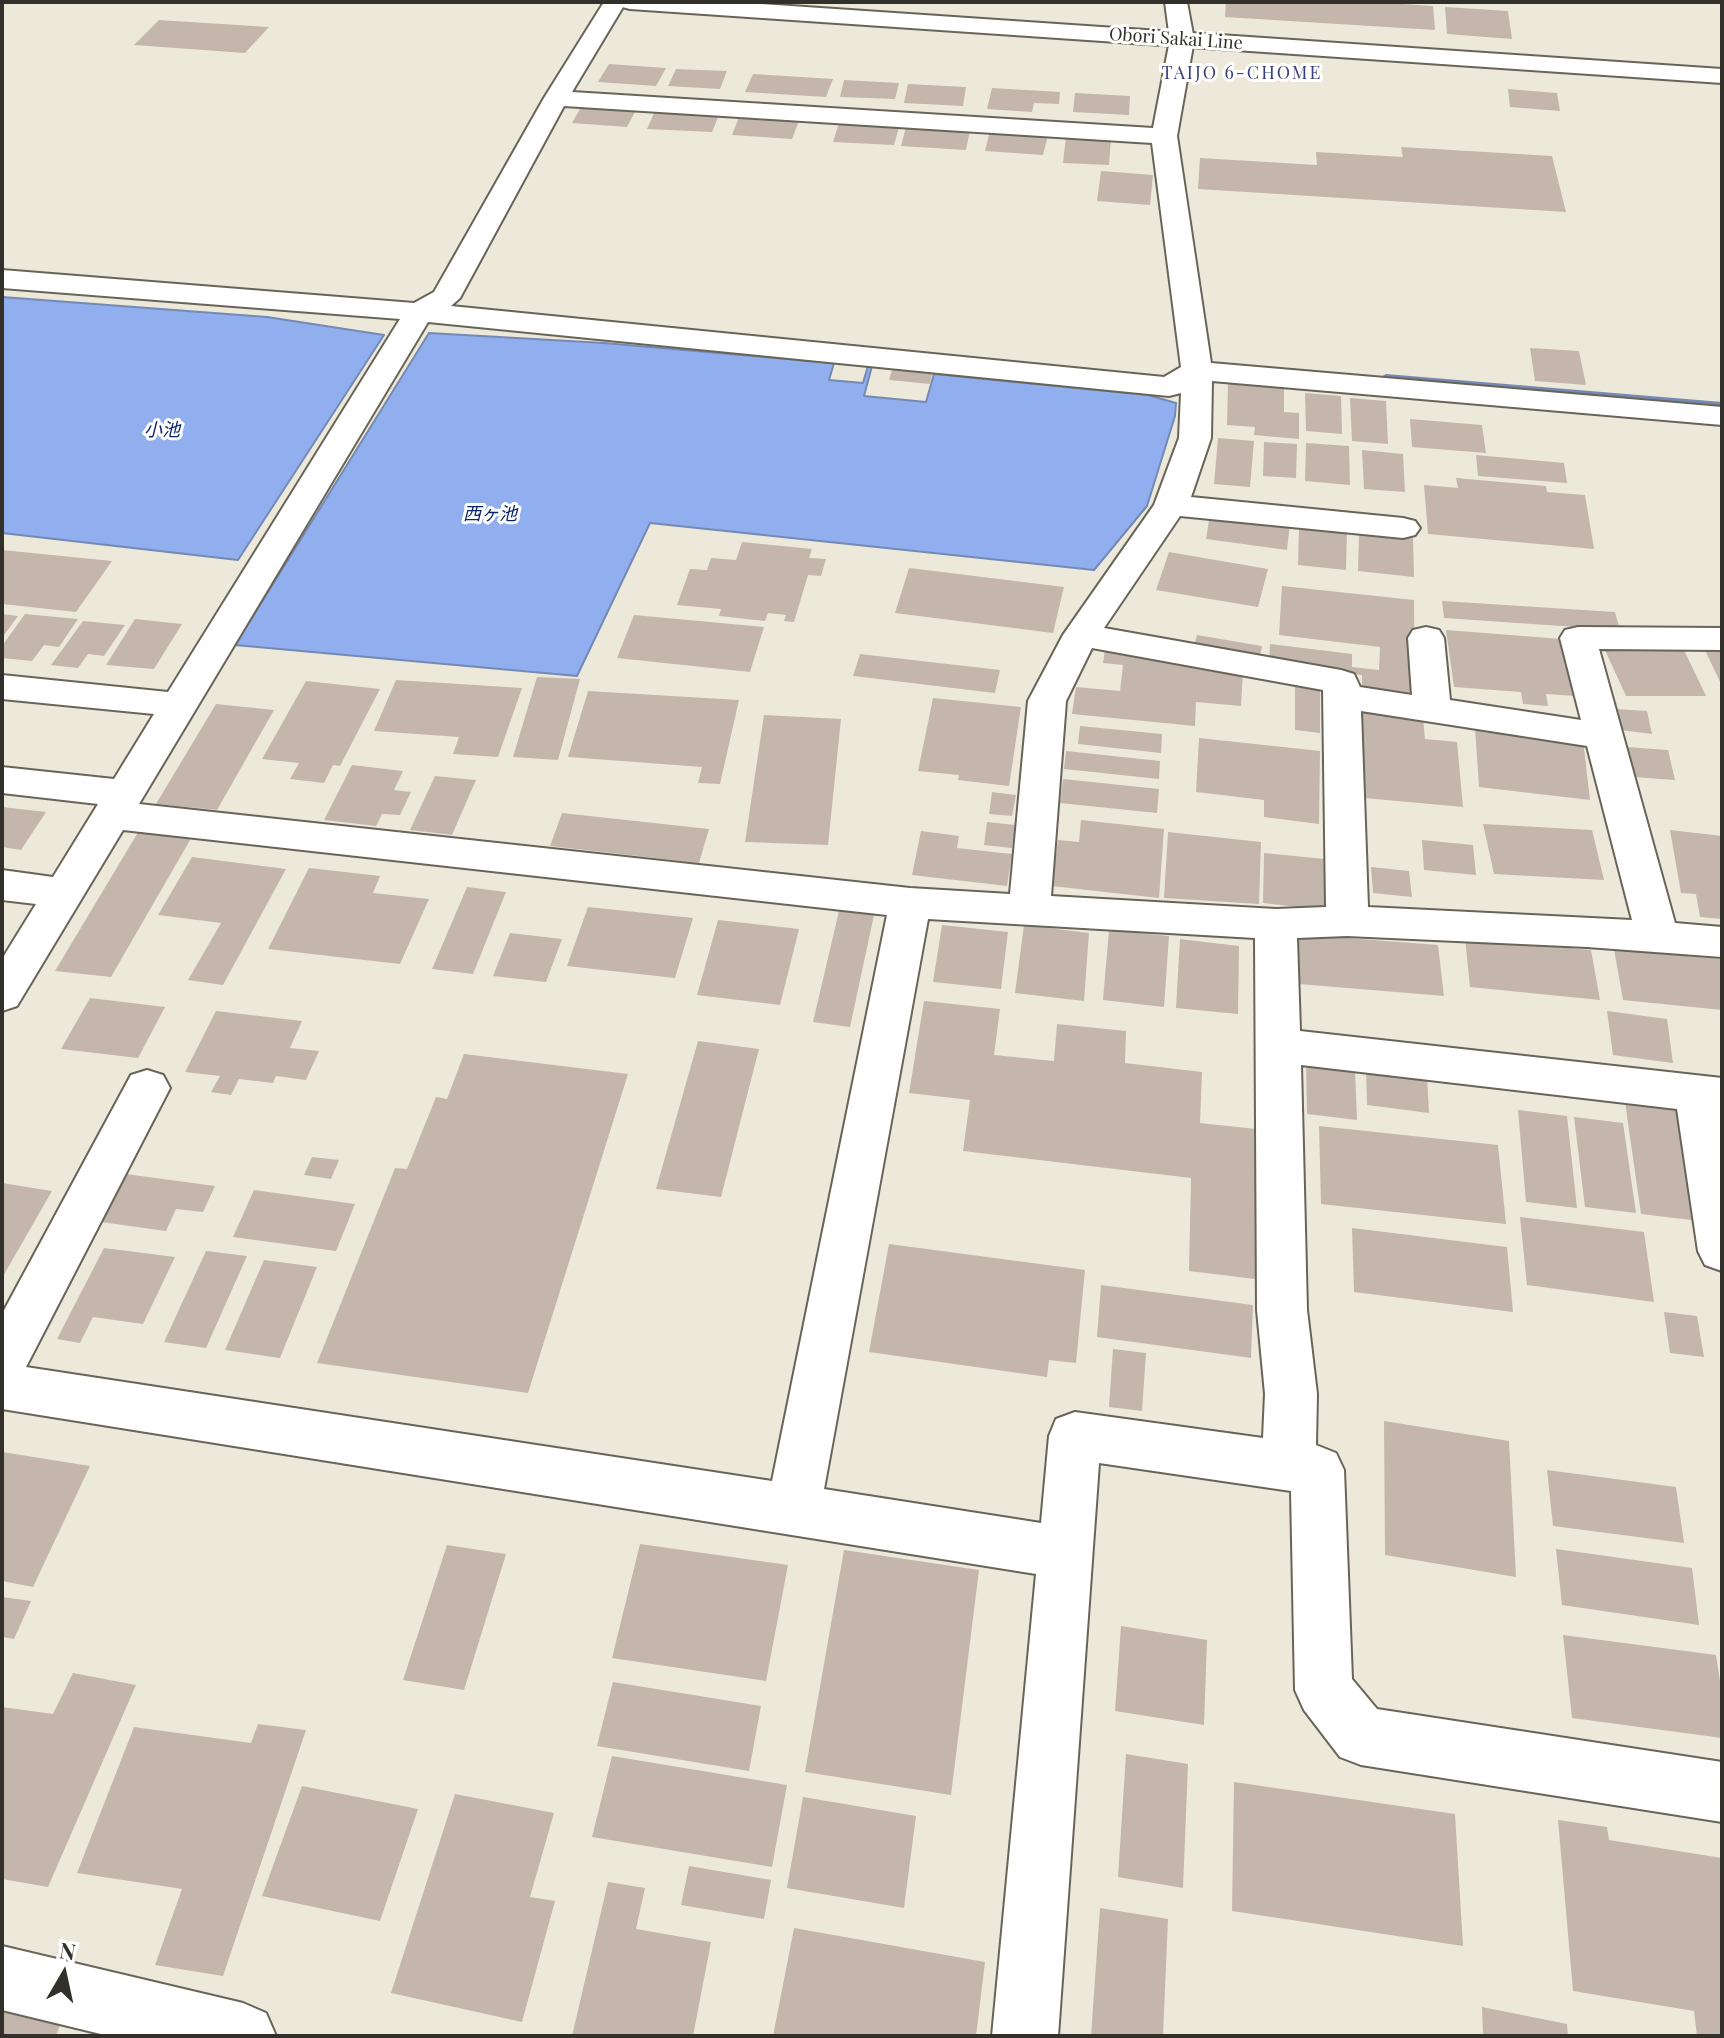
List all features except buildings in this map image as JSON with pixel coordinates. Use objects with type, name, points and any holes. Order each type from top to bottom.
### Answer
[{"type":"street","points":[[2,995],[419,312],[445,298],[556,98],[615,2]]},
{"type":"street","name":"Obori Sakai Line","points":[[630,2],[1722,76]]},
{"type":"street","points":[[1029,911],[1047,701],[1081,635],[1171,505],[1195,438],[1197,371],[1164,136],[1182,40],[1176,2]]},
{"type":"street","points":[[556,98],[1164,136]]},
{"type":"street","points":[[2,279],[419,312],[1169,387],[1197,371],[1722,416]]},
{"type":"street","points":[[1171,505],[1403,528]]},
{"type":"street","points":[[1081,635],[1341,682],[1347,921]]},
{"type":"street","points":[[1426,638],[1432,711]]},
{"type":"street","points":[[1657,936],[1578,638],[1722,639]]},
{"type":"street","points":[[2,687],[180,705]]},
{"type":"street","points":[[1342,696],[1605,736]]},
{"type":"street","points":[[2,780],[119,804],[910,903],[1276,924],[1347,921],[1722,942]]},
{"type":"street","points":[[2,885],[65,893]]},
{"type":"street","points":[[793,1509],[910,903]]},
{"type":"street","points":[[1276,924],[1282,1310],[1291,1394],[1289,1466]]},
{"type":"street","points":[[1276,1045],[1710,1095],[1722,1251]]},
{"type":"street","points":[[2,1363],[147,1088]]},
{"type":"street","points":[[2,1386],[1063,1552]]},
{"type":"street","points":[[1025,2036],[1075,1436],[1317,1470],[1324,1690],[1361,1736],[1722,1792]]},
{"type":"street","points":[[2,1978],[118,2021],[243,2036]]},
{"type":"water","name":"小池","points":[[2,297],[267,317],[384,335],[238,560],[2,533]]},
{"type":"water","name":"西ヶ池","points":[[429,333],[604,343],[834,363],[829,380],[863,383],[868,366],[872,366],[864,396],[926,402],[934,374],[1148,395],[1176,403],[1175,416],[1147,506],[1094,570],[650,523],[577,676],[235,645]]},
{"type":"waterway","points":[[1386,378],[1722,406]]},
{"type":"district","name":"TAIJO 6-CHOME","points":[[1242,73]]}]
